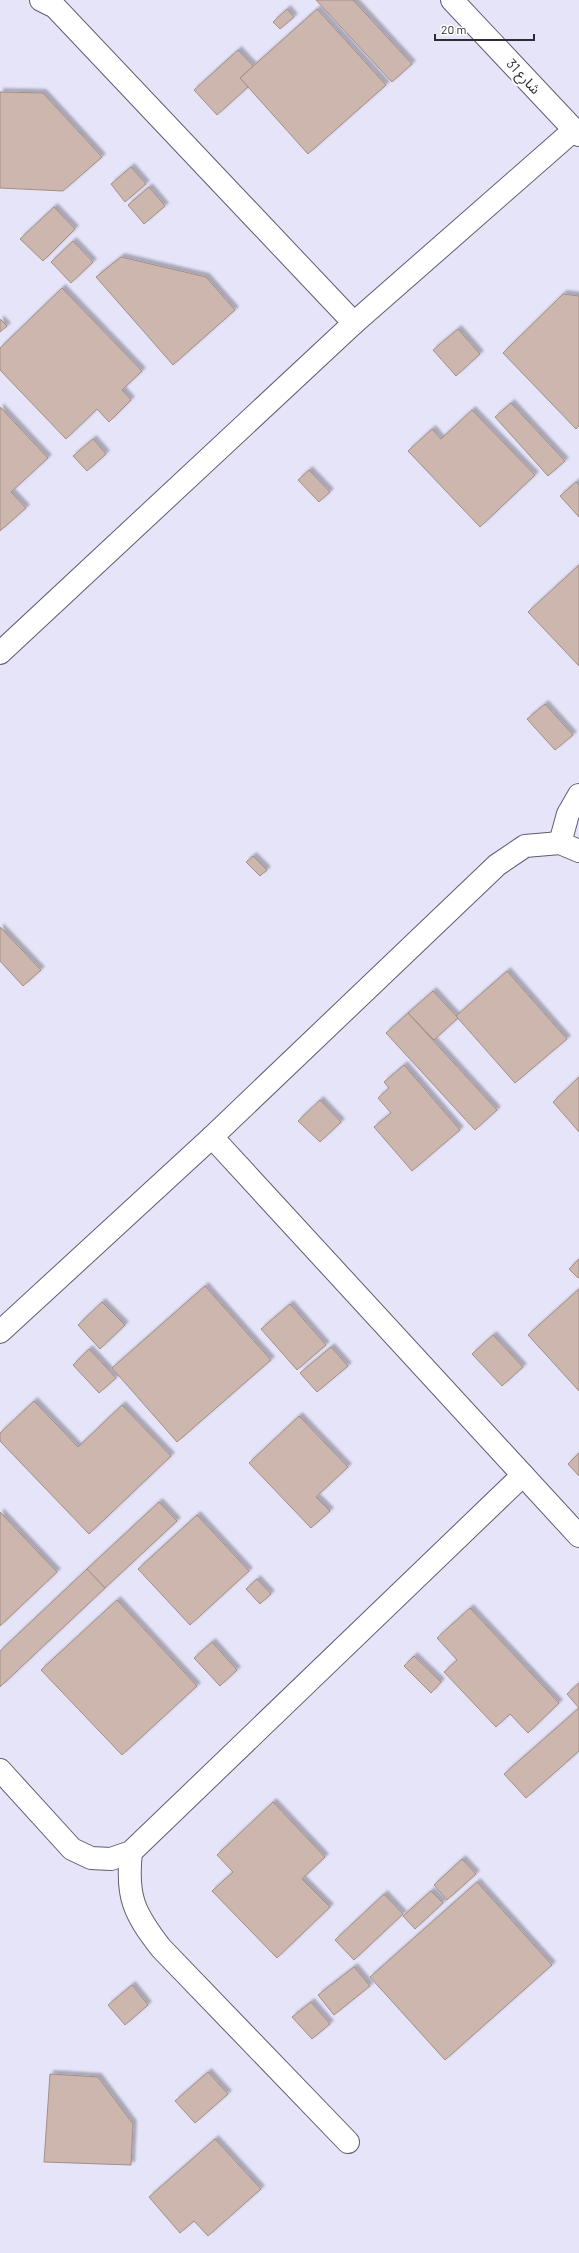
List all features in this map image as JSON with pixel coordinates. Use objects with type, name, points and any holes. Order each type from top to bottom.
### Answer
[{"type":"street","points":[[41,0],[55,7],[354,323]]},
{"type":"street","name":"شارع 31","points":[[452,0],[577,133]]},
{"type":"street","points":[[0,653],[354,323],[577,133]]},
{"type":"street","points":[[0,1332],[212,1137],[497,865],[525,846],[570,847],[568,814],[579,795]]},
{"type":"street","points":[[212,1137],[579,1536]]},
{"type":"street","points":[[0,1770],[72,1849],[91,1858],[111,1859],[131,1852],[523,1476]]},
{"type":"street","points":[[131,1852],[128,1878],[132,1904],[144,1927],[161,1948],[348,2142]]},
{"type":"building","points":[[316,0],[353,0],[412,64],[392,82]]},
{"type":"building","points":[[287,9],[294,17],[280,29],[273,22]]},
{"type":"building","points":[[317,9],[386,85],[308,154],[240,78]]},
{"type":"building","points":[[238,50],[253,66],[240,78],[248,87],[217,115],[194,90]]},
{"type":"building","points":[[0,92],[43,93],[102,157],[63,191],[0,188]]},
{"type":"building","points":[[131,167],[146,184],[125,202],[111,184]]},
{"type":"building","points":[[149,187],[165,206],[144,224],[128,205]]},
{"type":"building","points":[[54,207],[75,229],[43,261],[20,239]]},
{"type":"building","points":[[73,241],[93,262],[71,283],[51,262]]},
{"type":"building","points":[[121,257],[206,277],[235,310],[173,365],[96,277]]},
{"type":"building","points":[[62,288],[142,371],[122,390],[131,400],[109,422],[97,409],[66,439],[0,370],[0,348]]},
{"type":"building","points":[[563,294],[579,296],[579,426],[576,429],[503,353]]},
{"type":"building","points":[[0,319],[7,326],[0,332]]},
{"type":"building","points":[[458,329],[480,354],[456,376],[433,350]]},
{"type":"building","points":[[511,403],[565,461],[548,476],[495,417]]},
{"type":"building","points":[[0,407],[48,458],[11,492],[26,508],[0,531]]},
{"type":"building","points":[[472,410],[535,475],[480,527],[408,451],[432,429],[441,439]]},
{"type":"building","points":[[93,439],[106,454],[87,471],[73,456]]},
{"type":"building","points":[[309,470],[330,492],[319,502],[298,480]]},
{"type":"building","points":[[576,482],[579,485],[579,517],[560,496]]},
{"type":"building","points":[[579,565],[579,666],[528,612]]},
{"type":"building","points":[[545,704],[573,735],[555,750],[527,719]]},
{"type":"building","points":[[253,856],[267,870],[260,876],[246,862]]},
{"type":"building","points":[[0,927],[41,970],[23,986],[0,961]]},
{"type":"building","points":[[507,971],[567,1039],[515,1083],[456,1016]]},
{"type":"building","points":[[433,991],[458,1018],[434,1040],[408,1013]]},
{"type":"building","points":[[408,1013],[497,1110],[475,1130],[386,1033]]},
{"type":"building","points":[[404,1065],[460,1130],[412,1171],[374,1127],[391,1113],[378,1098],[389,1088],[384,1082]]},
{"type":"building","points":[[579,1077],[579,1132],[553,1102]]},
{"type":"building","points":[[320,1100],[341,1122],[320,1142],[298,1121]]},
{"type":"building","points":[[579,1259],[579,1277],[578,1278],[569,1269]]},
{"type":"building","points":[[205,1286],[271,1360],[177,1442],[112,1368]]},
{"type":"building","points":[[579,1289],[579,1391],[528,1335]]},
{"type":"building","points":[[102,1302],[125,1325],[100,1349],[78,1325]]},
{"type":"building","points":[[290,1304],[326,1345],[297,1370],[261,1329]]},
{"type":"building","points":[[493,1335],[523,1367],[502,1386],[472,1354]]},
{"type":"building","points":[[331,1347],[348,1366],[317,1392],[300,1373]]},
{"type":"building","points":[[89,1349],[116,1378],[99,1393],[73,1365]]},
{"type":"building","points":[[34,1401],[78,1447],[122,1405],[171,1456],[89,1534],[0,1441],[0,1433]]},
{"type":"building","points":[[299,1416],[348,1467],[316,1497],[330,1511],[311,1528],[249,1463]]},
{"type":"building","points":[[579,1453],[579,1476],[568,1464]]},
{"type":"building","points":[[159,1502],[177,1521],[105,1588],[87,1569]]},
{"type":"building","points":[[0,1512],[57,1572],[0,1626]]},
{"type":"building","points":[[197,1515],[249,1571],[190,1625],[138,1569]]},
{"type":"building","points":[[87,1569],[105,1588],[0,1687],[0,1651]]},
{"type":"building","points":[[257,1579],[271,1594],[260,1604],[246,1589]]},
{"type":"building","points":[[117,1600],[197,1686],[122,1755],[41,1670]]},
{"type":"building","points":[[470,1608],[559,1703],[528,1733],[510,1714],[496,1727],[444,1672],[457,1660],[437,1638]]},
{"type":"building","points":[[212,1642],[237,1670],[220,1686],[194,1658]]},
{"type":"building","points":[[414,1656],[441,1682],[431,1693],[404,1666]]},
{"type":"building","points":[[579,1683],[579,1708],[567,1694]]},
{"type":"building","points":[[579,1708],[579,1751],[526,1798],[504,1774]]},
{"type":"building","points":[[273,1802],[325,1857],[302,1879],[330,1907],[277,1958],[212,1891],[233,1872],[217,1855]]},
{"type":"building","points":[[462,1859],[476,1874],[447,1900],[434,1885]]},
{"type":"building","points":[[477,1882],[552,1965],[445,2060],[370,1977]]},
{"type":"building","points":[[431,1891],[443,1903],[415,1929],[403,1916]]},
{"type":"building","points":[[384,1894],[403,1914],[354,1960],[335,1940]]},
{"type":"building","points":[[354,1967],[370,1986],[334,2015],[318,1995]]},
{"type":"building","points":[[132,1985],[148,2005],[125,2025],[108,2005]]},
{"type":"building","points":[[311,2002],[330,2024],[312,2039],[292,2017]]},
{"type":"building","points":[[208,2072],[228,2094],[195,2123],[175,2101]]},
{"type":"building","points":[[50,2074],[98,2077],[133,2124],[131,2165],[44,2162]]},
{"type":"building","points":[[215,2139],[261,2189],[208,2236],[194,2221],[180,2233],[149,2197]]}]
